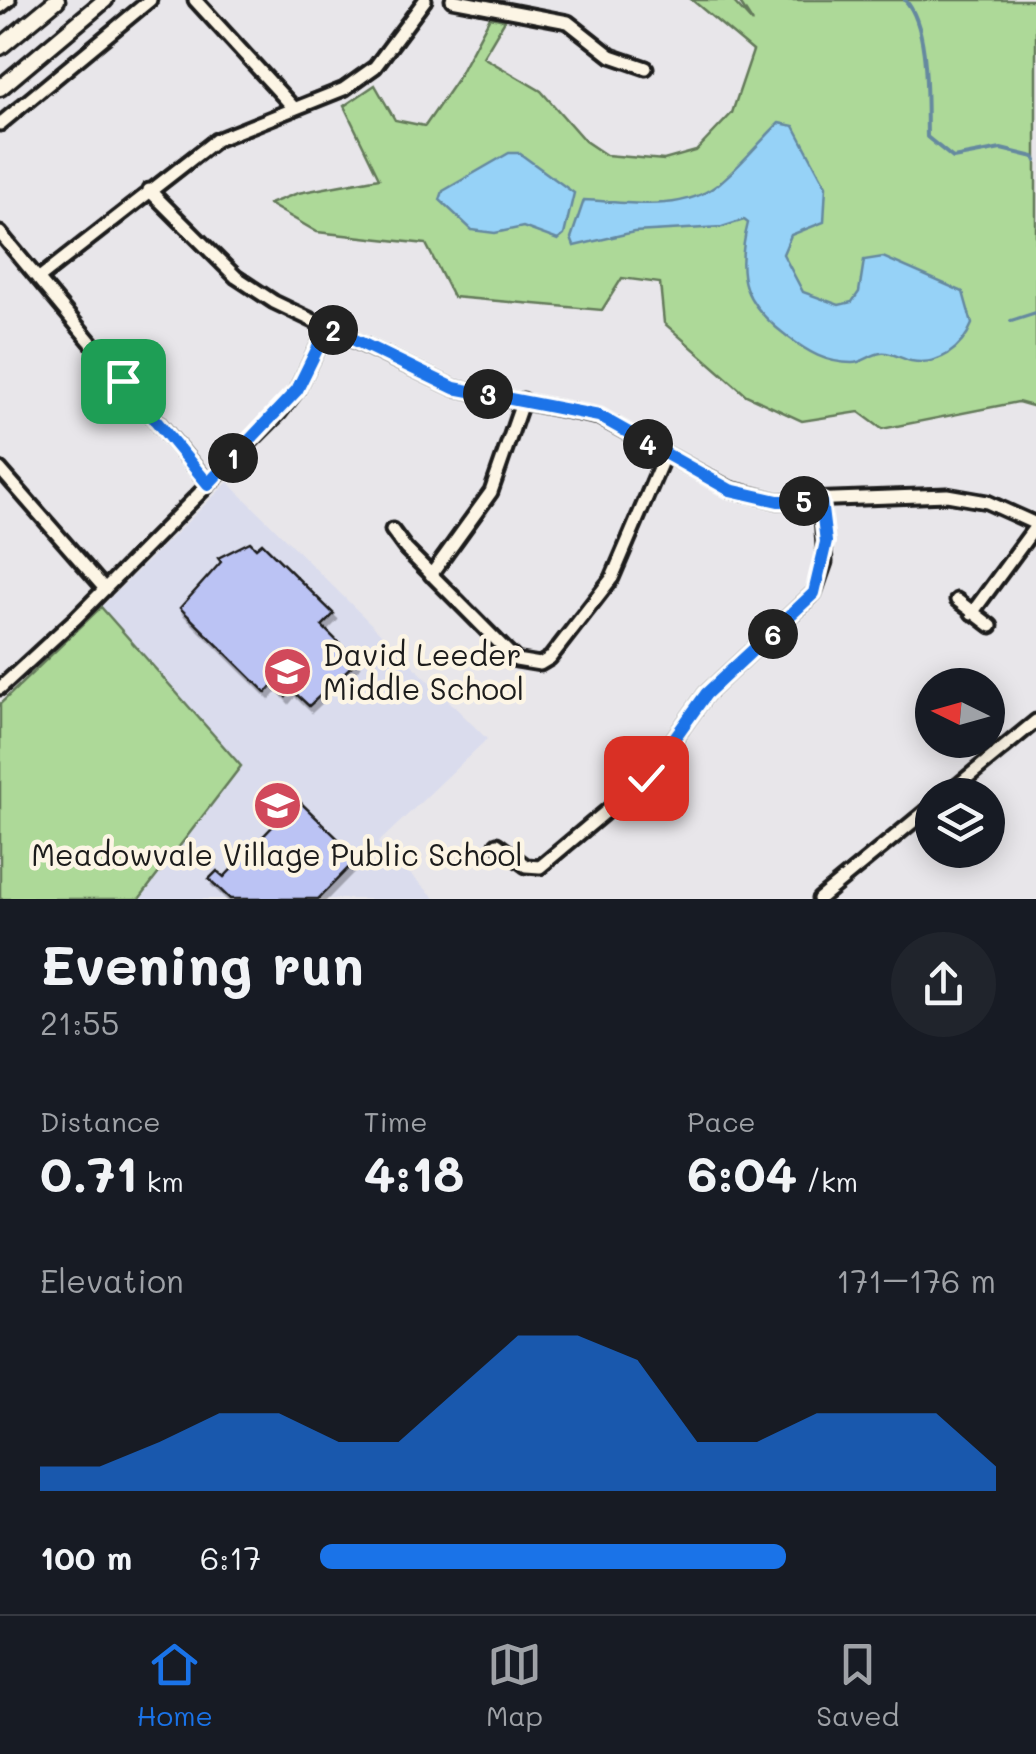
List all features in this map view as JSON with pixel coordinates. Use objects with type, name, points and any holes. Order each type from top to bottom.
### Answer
[{"type":"main road","points":[[0,47],[57,0]]},
{"type":"main road","points":[[0,88],[105,0]]},
{"type":"street","points":[[0,8],[9,0]]},
{"type":"street","points":[[0,124],[150,0]]},
{"type":"street","points":[[195,0],[294,108]]},
{"type":"street","points":[[38,279],[216,140],[344,89],[375,67],[425,0]]},
{"type":"street","points":[[452,0],[568,22],[611,56],[646,68]]},
{"type":"street","points":[[150,190],[236,277],[454,388],[599,416],[730,490],[778,501],[962,496],[1012,510],[1036,525],[972,612]]},
{"type":"street","points":[[0,233],[208,484]]},
{"type":"street","points":[[0,688],[105,588],[297,390],[328,327]]},
{"type":"street","points":[[432,574],[491,492],[522,400]]},
{"type":"street","points":[[392,530],[516,660],[540,664],[550,658],[612,578],[665,454]]},
{"type":"street","points":[[2,477],[105,588]]},
{"type":"street","points":[[498,844],[526,866],[540,867],[646,778],[706,694],[814,593],[826,542],[821,501]]},
{"type":"street","points":[[956,600],[991,626]]},
{"type":"street","points":[[967,778],[1036,721]]},
{"type":"street","points":[[820,899],[915,820]]},
{"type":"shaded area","name":"David Leeder Middle School","points":[[228,482],[487,739],[378,843],[436,899],[139,899],[241,766],[101,607]]},
{"type":"green space","points":[[692,0],[732,0],[753,23],[738,0],[1036,0],[1036,407],[1018,402],[882,429],[859,412],[802,421],[746,395],[664,323],[660,283],[622,278],[602,310],[453,297],[426,244],[317,232],[269,204],[298,193],[379,178],[344,106],[375,85],[395,120],[425,126],[456,81],[490,17],[505,20],[483,57],[541,91],[585,141],[606,155],[664,160],[696,151],[732,113],[753,51]]},
{"type":"green space","points":[[101,607],[241,766],[139,899],[0,899],[0,704]]},
{"type":"water","points":[[779,123],[794,126],[826,186],[824,222],[791,235],[783,254],[803,292],[839,305],[852,302],[859,292],[864,260],[883,257],[963,292],[972,324],[956,348],[931,361],[911,361],[884,353],[852,363],[826,359],[803,347],[773,325],[752,301],[743,275],[748,223],[744,220],[722,227],[634,232],[574,246],[571,238],[584,200],[653,204],[702,194],[725,178]]},
{"type":"water","points":[[509,153],[519,153],[574,193],[564,235],[558,240],[523,227],[495,233],[472,230],[440,200],[443,191]]},
{"type":"building","points":[[250,542],[256,548],[262,543],[334,614],[322,626],[357,661],[309,706],[292,690],[286,697],[274,684],[266,693],[180,608],[221,562],[218,558]]},
{"type":"building","points":[[298,800],[358,858],[318,899],[230,899],[209,879],[217,871],[224,877]]},
{"type":"waterway","points":[[905,0],[923,45],[927,137],[953,158],[1001,149],[1034,157],[1036,161]]},
{"type":"waterway","points":[[1011,321],[1036,313]]},
{"type":"place","name":"David Leeder Middle School","points":[[288,671]]},
{"type":"place","name":"Meadowvale Village Public School","points":[[277,805]]},
{"type":"route","points":[[123,381],[208,484],[297,390],[328,327],[454,388],[599,416],[730,490],[778,501],[821,501],[825,562],[814,593],[706,694],[692,719],[646,778]]}]
